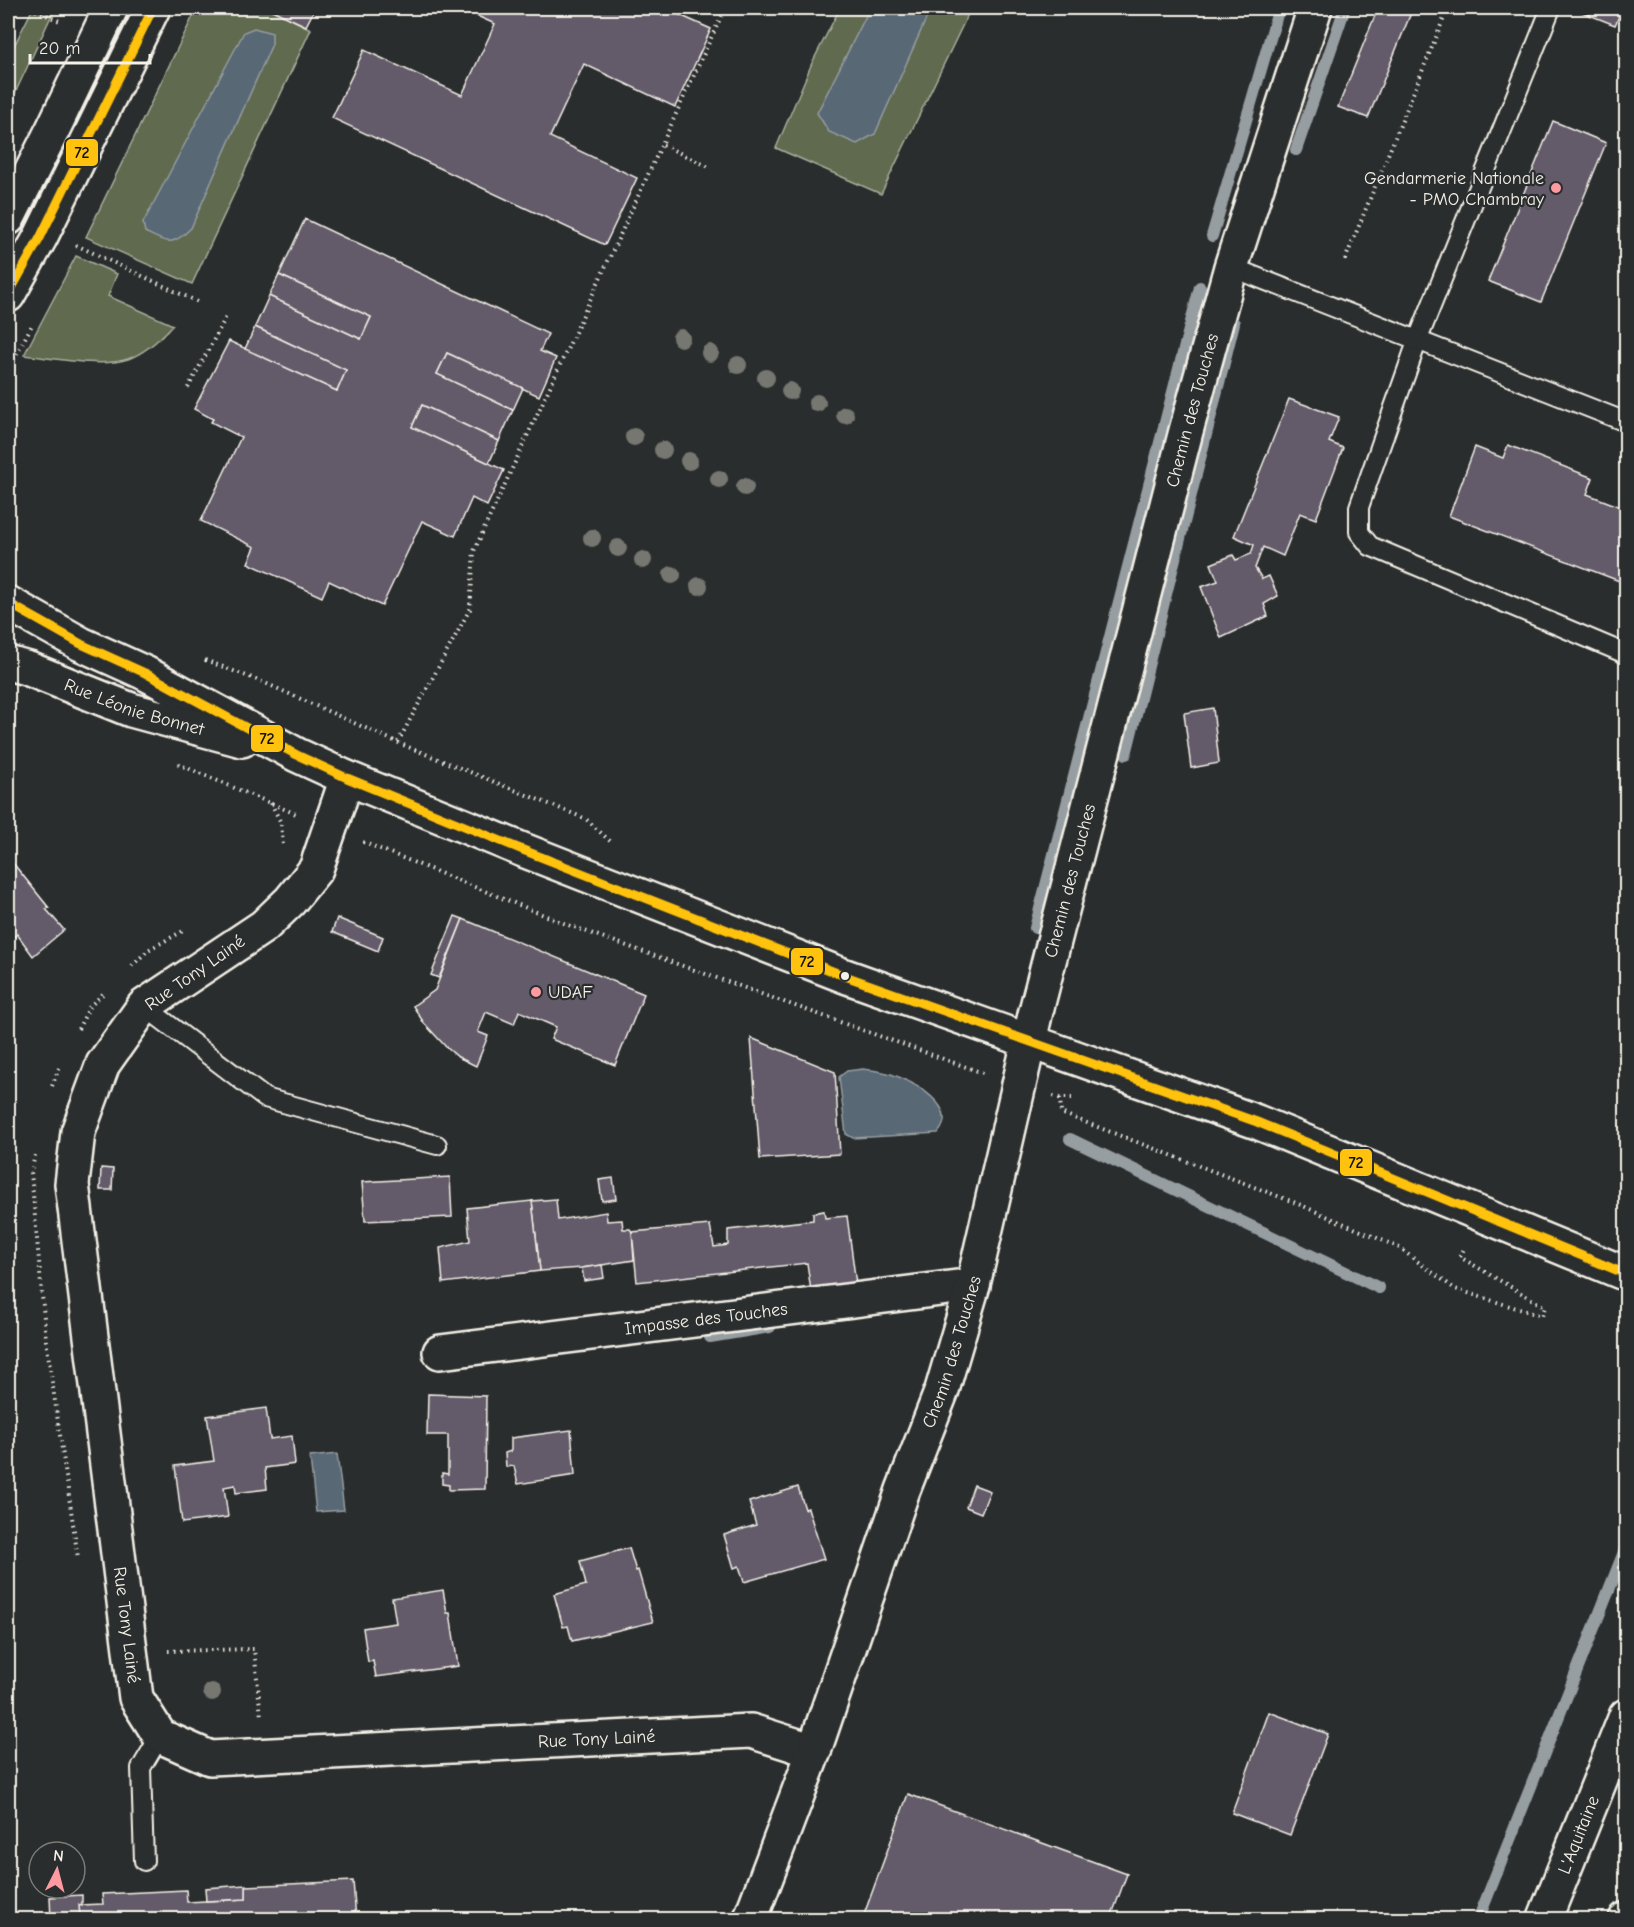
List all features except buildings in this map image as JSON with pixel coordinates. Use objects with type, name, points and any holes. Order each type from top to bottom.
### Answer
[{"type":"main road","points":[[8,218],[111,8]]},
{"type":"main road","points":[[8,295],[39,238],[153,8]]},
{"type":"main road","name":"Chemin des Touches","points":[[814,1751],[903,1490],[942,1390],[973,1286],[1030,1041],[1186,431],[1232,267],[1315,8]]},
{"type":"main road","name":"Rue Léonie Bonnet","points":[[8,603],[81,644],[145,673],[297,755],[347,778],[523,850],[845,976],[1257,1122],[1626,1274]]},
{"type":"main road","name":"Rue Léonie Bonnet","points":[[8,663],[46,675],[131,710],[297,755]]},
{"type":"main road","name":"Rue Tony Lainé","points":[[347,778],[316,868],[290,901],[264,926],[144,1006],[103,1064],[78,1132],[72,1184],[136,1698],[160,1736],[210,1758],[751,1731],[814,1751]]},
{"type":"main road","name":"Impasse des Touches","points":[[440,1352],[973,1286]]},
{"type":"main road","name":"L'Aquitaine","points":[[1544,1920],[1626,1716]]},
{"type":"main road","points":[[750,1920],[814,1751]]},
{"type":"lane","points":[[1551,8],[1418,339],[1359,507],[1359,532],[1370,546],[1626,654]]},
{"type":"lane","points":[[1232,267],[1626,422]]},
{"type":"lane","points":[[144,1006],[265,1098],[437,1145]]},
{"type":"lane","points":[[144,1861],[141,1768],[160,1736]]},
{"type":"path","points":[[398,742],[470,609],[474,551],[725,8]]},
{"type":"path","points":[[1345,260],[1448,8]]},
{"type":"path","points":[[662,145],[711,168]]},
{"type":"path","points":[[76,245],[198,302]]},
{"type":"path","points":[[188,388],[226,317]]},
{"type":"path","points":[[198,657],[265,683],[398,742],[586,819]]},
{"type":"path","points":[[271,803],[281,823],[282,851]]},
{"type":"path","points":[[132,966],[148,950],[190,928]]},
{"type":"path","points":[[75,1036],[90,1006],[107,990]]},
{"type":"path","points":[[52,1087],[60,1067]]},
{"type":"path","points":[[1060,1098],[1061,1113],[1296,1203],[1398,1247],[1455,1289],[1542,1316],[1545,1306],[1460,1257],[1469,1239]]},
{"type":"path","points":[[36,1151],[31,1172],[46,1340],[78,1563]]},
{"type":"path","points":[[130,1652],[254,1649],[262,1722]]},
{"type":"green space","points":[[33,8],[55,8],[8,108],[8,58]]},
{"type":"green space","points":[[197,8],[268,8],[311,29],[192,284],[86,237]]},
{"type":"green space","points":[[840,8],[971,8],[881,194],[776,148],[812,63]]},
{"type":"green space","points":[[76,256],[117,274],[108,296],[173,325],[147,349],[118,362],[77,362],[24,355]]},
{"type":"water","points":[[870,8],[931,8],[875,134],[857,144],[829,132],[817,113]]},
{"type":"water","points":[[254,28],[272,33],[272,44],[191,228],[174,241],[159,239],[145,232],[143,223],[244,32]]},
{"type":"water","points":[[863,1069],[900,1077],[931,1096],[943,1114],[943,1123],[938,1133],[853,1138],[846,1134],[839,1077],[847,1071]]},
{"type":"water","points":[[337,1454],[344,1510],[316,1512],[310,1457]]},
{"type":"waterway","points":[[1212,236],[1279,8]]},
{"type":"waterway","points":[[1296,150],[1345,8]]},
{"type":"waterway","points":[[1035,928],[1200,287]]},
{"type":"waterway","points":[[1126,754],[1234,323]]},
{"type":"waterway","points":[[1070,1139],[1379,1288]]},
{"type":"waterway","points":[[710,1337],[770,1327]]},
{"type":"waterway","points":[[1478,1920],[1626,1547]]},
{"type":"transit line","name":"72","points":[[8,295],[40,238],[153,8]]},
{"type":"transit line","name":"72","points":[[8,603],[81,644],[145,673],[297,755],[347,778],[523,850],[845,976],[1257,1122],[1626,1274]]},
{"type":"place","name":"Gendarmerie Nationale - PMO Chambray","points":[[1556,188]]},
{"type":"place","name":"UDAF","points":[[536,992]]}]
